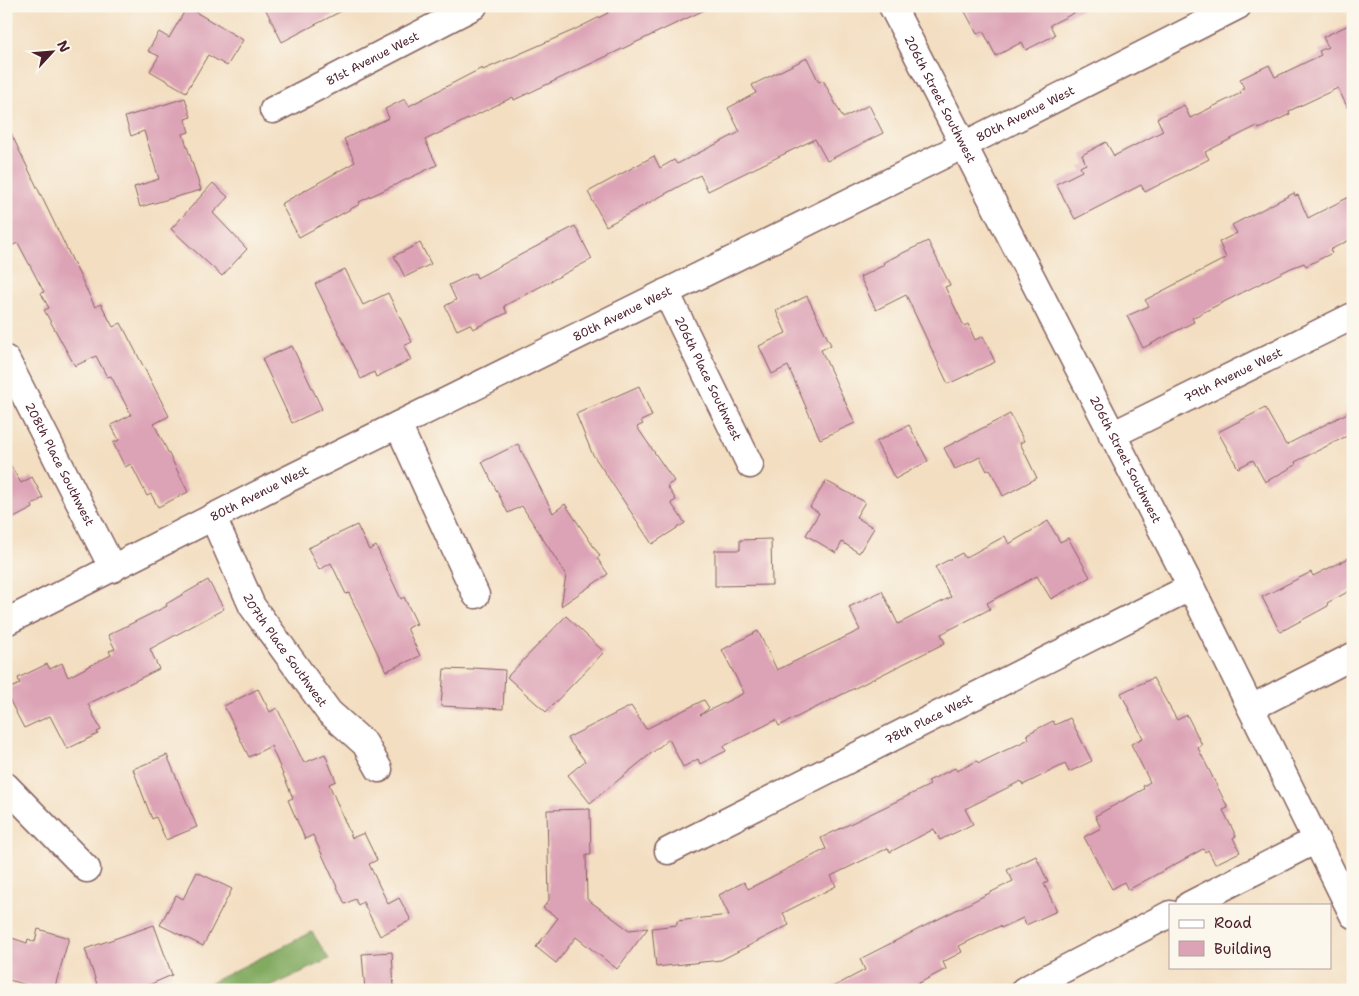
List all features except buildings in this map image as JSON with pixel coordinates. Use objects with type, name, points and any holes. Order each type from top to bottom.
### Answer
[{"type":"street","name":"81st Avenue West","points":[[273,110],[474,6]]},
{"type":"street","name":"206th Street Southwest","points":[[892,6],[1190,587],[1353,915]]},
{"type":"street","name":"80th Avenue West","points":[[6,622],[213,517],[964,145],[1238,6]]},
{"type":"street","name":"206th Place Southwest","points":[[666,292],[750,465]]},
{"type":"street","name":"79th Avenue West","points":[[1112,435],[1353,316]]},
{"type":"street","name":"208th Place Southwest","points":[[6,359],[113,569]]},
{"type":"street","points":[[398,425],[476,595]]},
{"type":"street","name":"207th Place Southwest","points":[[213,517],[252,606],[329,712],[365,744],[379,769]]},
{"type":"street","name":"78th Place West","points":[[668,851],[1190,587]]},
{"type":"street","points":[[1251,708],[1353,656]]},
{"type":"street","points":[[6,786],[87,869]]},
{"type":"street","points":[[1191,904],[1316,840]]},
{"type":"street","points":[[1024,990],[1169,915]]},
{"type":"green space","points":[[312,932],[329,959],[264,990],[196,990]]}]
